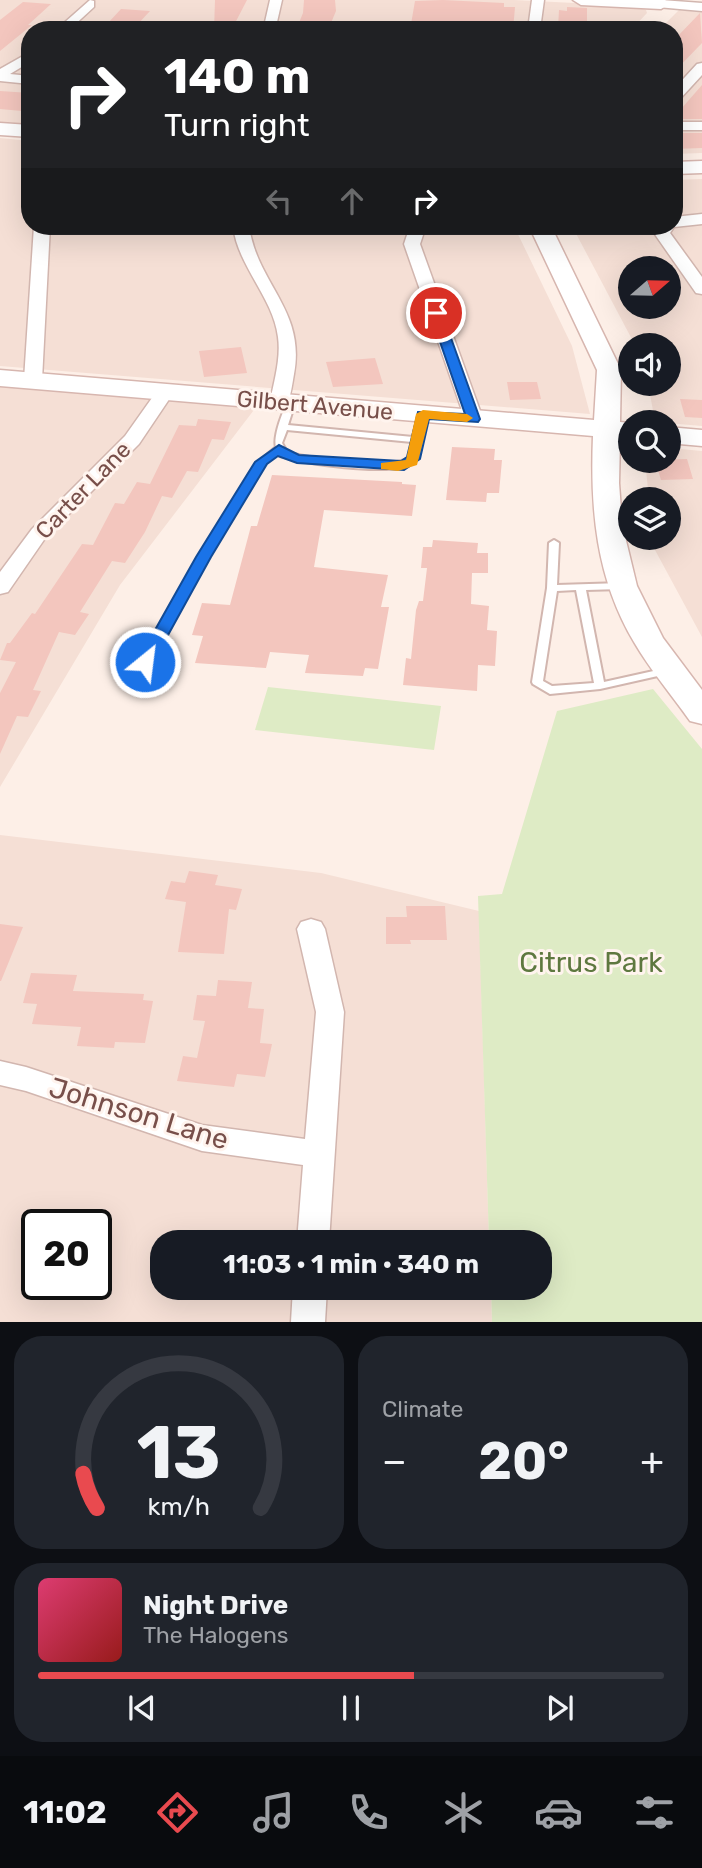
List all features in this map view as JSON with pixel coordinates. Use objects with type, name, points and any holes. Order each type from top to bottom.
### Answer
[{"type":"street","points":[[271,21],[276,0]]},
{"type":"street","points":[[535,21],[538,0]]},
{"type":"street","points":[[581,0],[662,2],[702,7]]},
{"type":"street","points":[[653,21],[662,2]]},
{"type":"street","points":[[72,21],[90,4]]},
{"type":"street","points":[[0,76],[21,62]]},
{"type":"street","points":[[683,87],[702,67]]},
{"type":"street","points":[[0,76],[21,79]]},
{"type":"street","points":[[683,126],[702,126]]},
{"type":"street","points":[[0,128],[21,130]]},
{"type":"street","points":[[683,168],[702,167]]},
{"type":"street","points":[[683,221],[702,219]]},
{"type":"street","points":[[33,380],[41,235]]},
{"type":"street","points":[[242,235],[242,244],[286,331],[288,351],[285,402]]},
{"type":"street","points":[[415,235],[412,244],[474,419]]},
{"type":"street","points":[[544,235],[609,370],[618,424]]},
{"type":"street","points":[[663,235],[702,289]]},
{"type":"street","name":"Gilbert Avenue","points":[[0,377],[618,430]]},
{"type":"street","name":"Carter Lane","points":[[0,587],[39,533],[132,440],[165,392]]},
{"type":"street","points":[[618,434],[605,483],[608,524],[622,586],[649,641],[702,713]]},
{"type":"street","points":[[681,436],[702,438]]},
{"type":"street","points":[[311,929],[330,1012],[314,1230]]},
{"type":"street","name":"Johnson Lane","points":[[0,1073],[26,1079],[202,1138],[320,1154]]},
{"type":"street","points":[[308,1322],[309,1300]]},
{"type":"lane","points":[[285,402],[279,437],[279,449],[283,454],[297,458],[398,467],[412,462],[423,414]]},
{"type":"lane","points":[[282,427],[417,440]]},
{"type":"lane","points":[[145,662],[262,462],[279,449]]},
{"type":"lane","points":[[554,543],[552,588],[537,682],[550,690],[600,686],[670,671]]},
{"type":"lane","points":[[552,588],[622,586]]},
{"type":"lane","points":[[581,588],[600,686]]},
{"type":"shaded area","points":[[0,0],[514,0],[636,6],[647,13],[639,21],[21,21],[21,123],[0,122]]},
{"type":"shaded area","points":[[679,10],[702,12],[702,153],[683,154],[683,21],[668,21]]},
{"type":"shaded area","points":[[0,138],[21,140],[21,235],[518,235],[572,346],[590,414],[0,366]]},
{"type":"shaded area","points":[[702,179],[702,426],[681,424],[681,410],[653,410],[650,396],[681,396],[681,333],[629,333],[621,319],[681,319],[681,256],[618,256],[618,313],[577,235],[683,235],[683,180]]},
{"type":"shaded area","points":[[0,382],[257,406],[120,585],[0,787]]},
{"type":"shaded area","points":[[681,449],[702,451],[702,637],[655,550],[681,550],[681,487],[648,487],[646,473],[681,473]]},
{"type":"shaded area","points":[[0,835],[321,873],[479,911],[489,1230],[150,1230],[150,1300],[491,1300],[492,1322],[0,1322]]},
{"type":"green space","points":[[268,687],[441,706],[434,750],[255,730]]},
{"type":"green space","name":"Citrus Park","points":[[653,689],[702,749],[702,1322],[492,1322],[491,1300],[552,1300],[552,1230],[489,1230],[478,896],[502,894],[557,711]]},
{"type":"building","points":[[215,0],[247,0],[236,21],[214,21]]},
{"type":"building","points":[[304,0],[335,0],[336,11],[332,21],[300,21]]},
{"type":"building","points":[[415,1],[504,3],[504,7],[515,7],[514,21],[412,21]]},
{"type":"building","points":[[23,2],[51,4],[32,21],[21,21],[21,34],[0,51],[0,20]]},
{"type":"building","points":[[567,7],[587,8],[587,21],[558,21],[559,10],[567,11]]},
{"type":"building","points":[[121,9],[150,11],[141,21],[110,21]]},
{"type":"building","points":[[700,13],[702,43],[683,63],[683,31]]},
{"type":"building","points":[[702,85],[702,119],[683,119],[683,107]]},
{"type":"building","points":[[0,91],[21,92],[21,111],[0,109]]},
{"type":"building","points":[[683,133],[702,133],[702,148],[683,149]]},
{"type":"building","points":[[241,347],[247,373],[204,377],[199,351]]},
{"type":"building","points":[[375,358],[383,384],[333,387],[326,362]]},
{"type":"building","points":[[507,382],[537,382],[541,399],[510,400]]},
{"type":"building","points":[[680,399],[702,400],[702,418],[685,417]]},
{"type":"building","points":[[198,419],[231,422],[224,440],[212,439],[198,472],[187,471],[172,498],[162,496],[145,532],[125,563],[112,561],[80,612],[89,614],[75,635],[59,632],[33,690],[41,691],[28,717],[17,716],[0,754],[0,693],[16,662],[0,660],[7,643],[10,643],[32,613],[35,614],[82,544],[93,545],[115,503],[124,504],[137,482],[150,484],[179,425],[196,426]]},
{"type":"building","points":[[452,447],[495,449],[494,460],[502,460],[499,493],[487,493],[486,502],[446,500]]},
{"type":"building","points":[[681,459],[687,459],[693,479],[661,480],[659,473],[681,473]]},
{"type":"building","points":[[272,475],[416,485],[412,516],[324,510],[314,567],[388,575],[381,607],[389,607],[378,669],[365,668],[363,676],[305,673],[309,655],[270,652],[266,668],[195,663],[203,636],[192,635],[202,603],[230,605],[251,526],[257,526]]},
{"type":"building","points":[[433,540],[478,543],[477,553],[488,553],[488,573],[472,573],[471,604],[489,606],[487,630],[497,631],[495,666],[478,665],[477,691],[403,685],[406,658],[411,659],[416,610],[419,601],[423,601],[427,568],[421,568],[423,547],[432,547]]},
{"type":"building","points":[[189,871],[218,875],[215,885],[242,889],[236,910],[229,909],[224,954],[178,952],[186,902],[165,899],[171,881],[185,883]]},
{"type":"building","points":[[406,906],[445,906],[447,940],[410,940],[411,944],[386,944],[386,917],[407,917]]},
{"type":"building","points":[[0,924],[23,927],[1,981],[0,981]]},
{"type":"building","points":[[31,973],[77,975],[73,991],[144,994],[143,1000],[153,1001],[145,1043],[115,1042],[114,1048],[77,1046],[81,1027],[32,1024],[37,1004],[23,1003]]},
{"type":"building","points":[[218,980],[252,982],[248,1008],[264,1009],[260,1043],[272,1044],[265,1077],[237,1074],[234,1087],[177,1081],[183,1056],[197,1058],[205,1021],[193,1020],[197,995],[216,996]]},
{"type":"slow traffic","points":[[385,466],[398,467],[412,462],[423,414],[467,418]]},
{"type":"route","points":[[145,662],[262,462],[279,449],[283,454],[297,458],[404,466],[412,462],[423,414],[474,419],[436,313]]}]
